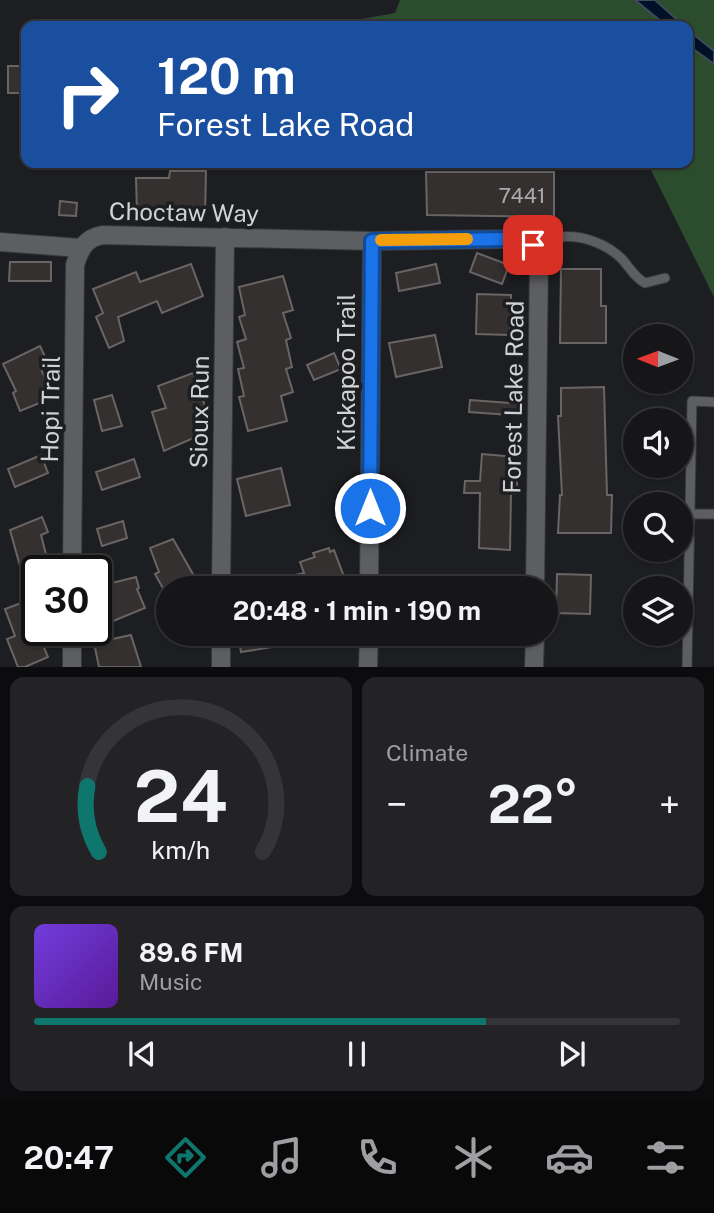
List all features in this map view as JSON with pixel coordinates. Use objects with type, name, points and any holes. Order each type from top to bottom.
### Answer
[{"type":"street","name":"Choctaw Way","points":[[0,242],[80,248],[91,238],[103,235],[372,241]]},
{"type":"street","name":"Sioux Run","points":[[221,576],[225,237]]},
{"type":"street","points":[[372,241],[517,239],[533,245]]},
{"type":"street","name":"Kickapoo Trail","points":[[369,576],[372,241]]},
{"type":"street","name":"Forest Lake Road","points":[[533,245],[539,257],[535,576]]},
{"type":"street","name":"Hopi Trail","points":[[72,555],[75,265],[80,248]]},
{"type":"street","points":[[72,646],[72,667]]},
{"type":"street","points":[[220,667],[221,646]]},
{"type":"street","points":[[368,667],[369,646]]},
{"type":"street","points":[[534,667],[535,646]]},
{"type":"lane","points":[[533,245],[561,237],[587,239],[604,245],[645,283],[665,278]]},
{"type":"lane","points":[[690,492],[692,401],[714,402]]},
{"type":"lane","points":[[693,514],[714,514]]},
{"type":"lane","points":[[687,667],[689,562]]},
{"type":"green space","points":[[400,0],[714,0],[714,297],[650,168],[693,168],[693,21],[351,21],[395,13]]},
{"type":"water","points":[[635,0],[655,0],[678,21],[661,21]]},
{"type":"water","points":[[693,34],[714,51],[714,64],[693,49]]},
{"type":"building","points":[[8,66],[21,66],[21,93],[8,93]]},
{"type":"building","points":[[170,171],[206,171],[205,217],[169,217],[169,212],[137,213],[136,178],[169,178]]},
{"type":"building","points":[[426,172],[554,172],[554,217],[427,215]]},
{"type":"building","points":[[60,201],[77,203],[76,216],[59,215]]},
{"type":"building","points":[[477,253],[509,265],[502,284],[470,272]]},
{"type":"building","points":[[10,262],[51,262],[51,281],[9,281]]},
{"type":"building","points":[[191,264],[203,296],[162,313],[157,301],[118,317],[124,341],[109,348],[96,317],[103,313],[93,289],[136,272],[140,282]]},
{"type":"building","points":[[436,264],[440,283],[399,291],[396,273]]},
{"type":"building","points":[[561,269],[601,269],[601,306],[606,306],[606,343],[560,343]]},
{"type":"building","points":[[283,276],[293,310],[283,313],[291,338],[286,340],[292,367],[286,369],[293,392],[281,396],[287,421],[248,431],[239,397],[244,396],[238,369],[244,368],[237,342],[246,339],[239,317],[245,315],[239,287]]},
{"type":"building","points":[[477,294],[511,295],[510,335],[476,334]]},
{"type":"building","points":[[435,335],[442,367],[396,377],[389,343]]},
{"type":"building","points":[[40,346],[48,363],[40,367],[49,387],[43,390],[47,400],[20,411],[13,393],[16,391],[3,364]]},
{"type":"building","points":[[334,353],[341,369],[314,380],[307,365]]},
{"type":"building","points":[[193,373],[205,406],[195,410],[205,433],[164,451],[152,412],[166,408],[158,386]]},
{"type":"building","points":[[604,387],[607,495],[612,495],[611,533],[558,533],[562,495],[558,416],[561,416],[561,388]]},
{"type":"building","points":[[112,395],[122,426],[102,431],[94,400]]},
{"type":"building","points":[[470,400],[523,404],[522,416],[469,412]]},
{"type":"building","points":[[482,454],[516,457],[514,482],[517,482],[517,494],[511,494],[510,550],[479,548],[480,493],[464,493],[465,481],[480,481]]},
{"type":"building","points":[[41,455],[48,473],[15,487],[8,469]]},
{"type":"building","points":[[134,459],[140,477],[102,490],[96,472]]},
{"type":"building","points":[[281,468],[290,505],[246,516],[237,479]]},
{"type":"building","points":[[42,517],[48,532],[41,535],[46,555],[21,555],[20,566],[10,530]]},
{"type":"building","points":[[123,521],[127,538],[102,546],[97,529]]},
{"type":"building","points":[[173,539],[194,576],[156,576],[159,572],[150,548]]},
{"type":"building","points":[[329,548],[330,552],[334,550],[344,576],[291,576],[304,573],[300,562],[315,557],[313,553]]},
{"type":"building","points":[[591,575],[590,614],[558,613],[557,576]]},
{"type":"building","points":[[136,577],[137,589],[145,608],[112,621],[112,583]]},
{"type":"building","points":[[21,603],[21,646],[43,646],[48,657],[25,667],[18,667],[7,639],[15,636],[5,609]]},
{"type":"building","points":[[131,635],[141,667],[99,667],[95,646],[112,646],[112,639]]},
{"type":"building","points":[[240,646],[279,646],[241,652]]},
{"type":"slow traffic","points":[[381,240],[467,239]]},
{"type":"route","points":[[370,508],[372,241],[517,239],[533,245]]}]
